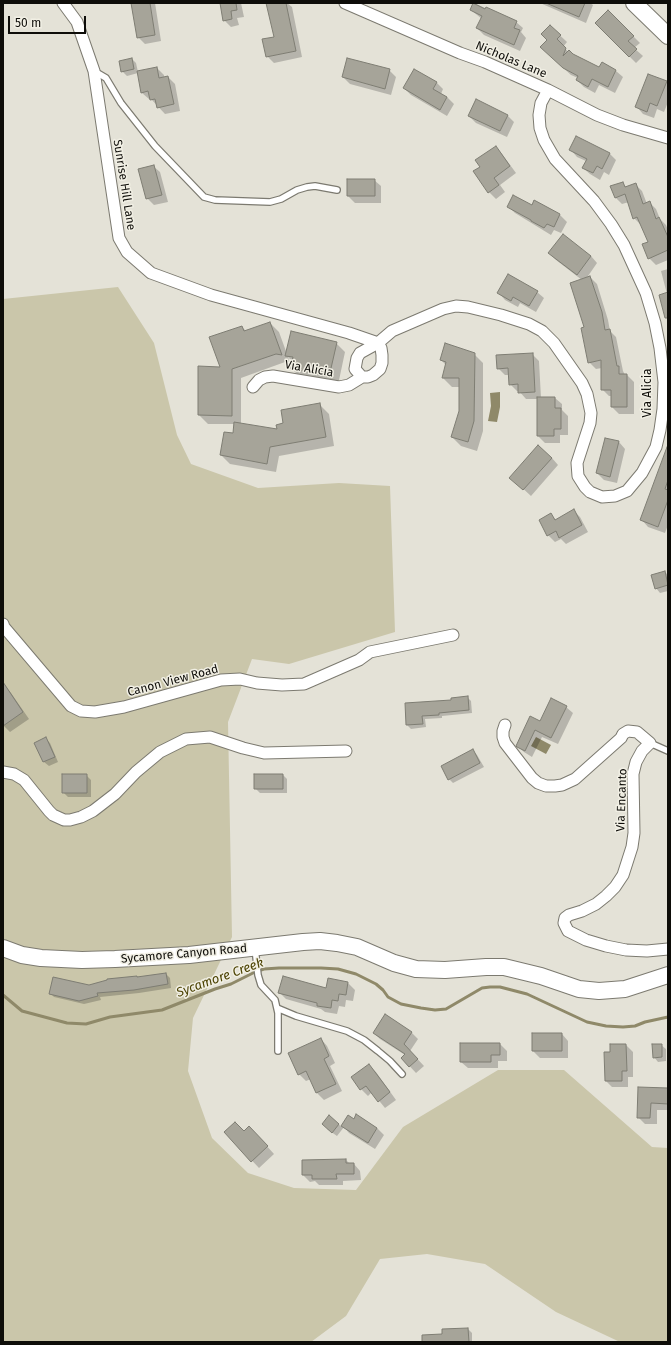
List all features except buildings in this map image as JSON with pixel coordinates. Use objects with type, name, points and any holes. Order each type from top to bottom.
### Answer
[{"type":"main road","points":[[634,3],[668,36]]},
{"type":"main road","name":"Sycamore Canyon Road","points":[[3,948],[36,958],[82,960],[256,953],[311,942],[337,943],[357,947],[401,965],[416,969],[445,970],[504,967],[541,976],[579,989],[599,991],[625,989],[668,975]]},
{"type":"street","name":"Sunrise Hill Lane","points":[[63,3],[77,22],[94,71],[119,238],[127,252],[151,273],[210,295],[349,333],[378,343]]},
{"type":"street","name":"Nicholas Lane","points":[[345,3],[460,53],[485,62],[548,90],[597,115],[623,125],[668,138]]},
{"type":"street","name":"Via Alicia","points":[[362,377],[355,369],[357,358],[360,353],[378,343],[398,328],[443,309],[456,306],[468,307],[529,324],[542,331],[554,342],[582,383],[587,394],[591,413],[590,423],[578,456],[577,463],[578,476],[585,487],[590,492],[602,497],[615,496],[627,491],[642,473],[656,447],[663,409],[664,382],[655,323],[646,293],[633,262],[621,239],[594,201],[555,159],[544,140],[540,128],[539,115],[541,103],[548,90]]},
{"type":"street","name":"Via Alicia","points":[[253,387],[259,380],[265,377],[273,376],[339,387],[349,385],[362,377],[373,375],[380,369],[382,355],[381,348],[378,343]]},
{"type":"street","name":"Canon View Road","points":[[3,624],[71,706],[81,711],[94,712],[124,707],[221,680],[240,679],[257,683],[282,685],[304,684],[359,660],[370,652],[453,636]]},
{"type":"street","points":[[505,725],[503,737],[505,743],[532,778],[538,783],[546,786],[562,785],[575,779],[628,731],[636,732],[650,743]]},
{"type":"street","points":[[3,772],[14,774],[24,780],[49,811],[58,818],[70,820],[81,817],[93,811],[115,794],[136,772],[160,752],[186,739],[210,737],[242,748],[264,753],[346,751]]},
{"type":"street","name":"Via Encanto","points":[[650,743],[642,751],[636,762],[633,774],[634,833],[632,847],[623,875],[615,887],[606,896],[589,908],[569,915],[564,923],[568,931],[586,940],[606,946],[626,950],[647,951],[668,949]]},
{"type":"lane","points":[[94,71],[106,78],[121,103],[155,146],[204,197],[215,200],[270,202],[281,199],[297,190],[307,187],[315,186],[337,190]]},
{"type":"lane","points":[[650,743],[668,751]]},
{"type":"lane","points":[[256,953],[258,975],[261,985],[275,1000],[277,1008],[278,1051]]},
{"type":"lane","points":[[277,1008],[296,1016],[347,1031],[364,1040],[390,1061],[402,1074]]},
{"type":"shaded area","points":[[118,287],[154,343],[177,435],[191,464],[258,488],[339,483],[390,486],[395,632],[289,664],[252,659],[228,722],[232,937],[193,1018],[188,1071],[212,1138],[248,1173],[294,1188],[356,1190],[403,1127],[498,1070],[564,1070],[652,1147],[668,1148],[668,1342],[620,1342],[556,1312],[485,1264],[427,1254],[380,1259],[346,1316],[311,1342],[3,1342],[3,299]]},
{"type":"shaded area","points":[[500,392],[500,407],[497,422],[488,421],[491,406],[490,393]]},
{"type":"shaded area","points":[[536,737],[551,745],[546,754],[531,746]]},
{"type":"waterway","name":"Sycamore Creek","points":[[3,995],[22,1011],[67,1023],[86,1024],[110,1017],[162,1010],[231,984],[264,969],[321,968],[338,969],[356,974],[376,984],[388,997],[401,1004],[435,1010],[446,1009],[482,988],[500,987],[527,994],[587,1022],[606,1026],[635,1026],[645,1022],[668,1017]]}]
